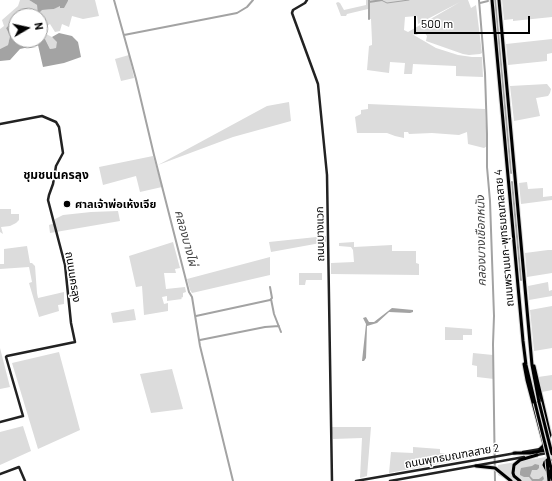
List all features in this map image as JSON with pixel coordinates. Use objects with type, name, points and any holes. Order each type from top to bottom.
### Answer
[{"type":"main road","name":"ถนนบางแวก","points":[[307,0],[292,13],[318,84],[327,175],[332,481]]},
{"type":"main road","name":"ถนนพรานนก-พุทธมณฑลสาย 4","points":[[492,0],[523,346],[543,447],[552,472]]},
{"type":"main road","name":"ถนนพรานนก-พุทธมณฑลสาย 4","points":[[499,0],[533,373],[552,453]]},
{"type":"main road","name":"ถนนนครลุง","points":[[0,124],[42,116],[56,122],[59,128],[63,153],[56,166],[53,184],[48,198],[65,265],[71,322],[75,342],[7,356],[6,358],[23,416],[0,422]]},
{"type":"main road","points":[[508,177],[515,177]]},
{"type":"main road","points":[[517,283],[522,284],[525,282]]},
{"type":"main road","points":[[518,290],[522,287],[525,290]]},
{"type":"main road","points":[[523,346],[526,376],[551,480]]},
{"type":"main road","points":[[531,352],[550,435],[549,439],[545,440],[541,435]]},
{"type":"main road","points":[[548,427],[552,435]]},
{"type":"main road","points":[[514,453],[532,452],[552,448],[550,442],[543,447]]},
{"type":"main road","name":"ถนนพุทธมณฑลสาย 2","points":[[356,481],[543,447],[552,448]]},
{"type":"main road","name":"ถนนพุทธมณฑลสาย 2","points":[[390,481],[552,453]]},
{"type":"main road","points":[[518,480],[513,473],[514,465],[520,460],[537,455]]},
{"type":"main road","points":[[551,480],[544,465],[545,462],[552,461]]},
{"type":"main road","points":[[476,466],[492,467],[500,471],[512,481]]},
{"type":"main road","points":[[0,474],[19,467],[25,481]]},
{"type":"main road","points":[[402,473],[404,479]]},
{"type":"shaded area","points":[[20,0],[29,0],[37,5],[38,8],[16,8]]},
{"type":"shaded area","points":[[29,0],[68,0],[64,8],[60,8],[60,6],[48,10],[48,8],[37,8],[37,5]]},
{"type":"shaded area","points":[[68,0],[95,0],[99,16],[83,19],[72,16],[69,27],[62,24],[60,31],[55,32],[50,24],[48,25],[48,10],[54,9],[60,5],[65,5]]},
{"type":"shaded area","points":[[366,0],[468,0],[471,8],[476,5],[482,53],[469,55],[463,54],[426,41],[427,36],[424,32],[416,35],[412,34],[436,48],[458,55],[482,57],[483,77],[456,76],[456,66],[413,64],[412,74],[404,74],[405,63],[390,62],[389,73],[367,70],[369,46],[372,45],[371,19],[368,19],[368,9],[347,14],[346,16],[341,16],[336,3],[340,3],[344,10],[366,5]],"holes":[[[460,2],[408,32],[404,30],[405,17],[417,16],[418,24]]]},
{"type":"shaded area","points":[[502,0],[552,0],[552,17],[513,21],[513,19],[504,20]]},
{"type":"shaded area","points":[[8,15],[8,26],[6,28],[8,32],[8,45],[0,49],[0,29],[4,26],[2,20]]},
{"type":"shaded area","points":[[59,33],[72,36],[78,42],[81,57],[64,63],[43,67],[39,48],[48,48],[48,45],[50,49],[56,48],[57,42],[52,37]]},
{"type":"shaded area","points":[[48,35],[58,42],[56,48],[50,49],[48,45]]},
{"type":"shaded area","points":[[552,39],[552,53],[547,54],[547,61],[508,65],[506,44]]},
{"type":"shaded area","points":[[8,45],[8,48],[24,48],[20,49],[10,60],[0,61],[0,49]]},
{"type":"shaded area","points":[[129,55],[134,78],[121,81],[115,59]]},
{"type":"shaded area","points":[[547,84],[551,89],[548,96],[536,98],[540,116],[514,121],[510,86]]},
{"type":"shaded area","points":[[289,102],[291,121],[233,137],[158,165],[267,106]]},
{"type":"shaded area","points":[[368,104],[485,109],[487,146],[484,148],[468,144],[467,132],[459,135],[432,133],[409,134],[408,132],[404,132],[404,138],[387,133],[357,133],[355,117],[361,114],[361,110],[368,109]]},
{"type":"shaded area","points":[[153,156],[162,187],[140,192],[136,176],[103,185],[99,167]]},
{"type":"shaded area","points":[[527,182],[528,189],[543,188],[543,197],[552,196],[552,200],[521,204],[519,183]]},
{"type":"shaded area","points":[[0,209],[11,209],[11,214],[19,214],[19,220],[16,223],[10,226],[1,227],[3,234],[0,232]]},
{"type":"shaded area","points":[[118,211],[120,221],[50,233],[49,225],[55,223],[55,219],[63,215]]},
{"type":"shaded area","points":[[326,236],[326,242],[271,252],[269,242]]},
{"type":"shaded area","points":[[173,242],[180,268],[175,269],[176,273],[164,273],[166,289],[185,287],[186,292],[183,293],[182,299],[167,301],[167,296],[162,297],[164,304],[168,303],[168,311],[144,315],[142,286],[136,287],[129,256]]},
{"type":"shaded area","points":[[354,242],[354,247],[392,245],[392,251],[416,251],[416,263],[419,264],[419,275],[331,274],[331,263],[354,262],[353,250],[351,247],[339,246],[339,243]]},
{"type":"shaded area","points":[[27,246],[30,263],[35,266],[38,298],[64,292],[64,304],[58,305],[59,311],[39,317],[29,283],[32,282],[29,267],[0,269],[0,264],[4,264],[4,249]]},
{"type":"shaded area","points":[[552,250],[552,273],[527,277],[525,253]]},
{"type":"shaded area","points":[[270,257],[270,275],[192,293],[190,290],[187,279]]},
{"type":"shaded area","points":[[299,273],[322,273],[322,280],[306,280],[305,285],[299,285]]},
{"type":"shaded area","points":[[548,282],[549,291],[552,290],[552,296],[529,300],[528,286]]},
{"type":"shaded area","points":[[552,306],[552,348],[534,351],[530,310]]},
{"type":"shaded area","points":[[392,308],[413,310],[413,312],[389,312],[377,323],[367,326],[366,358],[362,361],[366,324],[363,318],[366,317],[369,322],[374,322]]},
{"type":"shaded area","points":[[134,309],[136,320],[113,323],[111,313]]},
{"type":"shaded area","points":[[445,327],[472,329],[472,335],[463,335],[463,340],[445,340]]},
{"type":"shaded area","points":[[0,348],[10,387],[0,389]]},
{"type":"shaded area","points":[[59,352],[80,430],[38,449],[12,363]]},
{"type":"shaded area","points":[[473,353],[493,355],[494,379],[477,377],[477,366],[472,365]]},
{"type":"shaded area","points":[[172,369],[183,409],[151,413],[140,374]]},
{"type":"shaded area","points":[[552,375],[552,390],[542,392],[538,377]]},
{"type":"shaded area","points":[[23,426],[31,451],[0,465],[0,432]]},
{"type":"shaded area","points":[[331,427],[371,427],[367,476],[360,478],[362,438],[333,439]]},
{"type":"shaded area","points":[[413,447],[440,449],[440,453],[452,455],[453,457],[470,458],[389,473],[391,452],[413,453]]},
{"type":"shaded area","points":[[552,456],[552,460],[546,461],[552,462],[552,476],[550,481],[513,481],[507,477],[504,478],[498,475],[498,465]]},
{"type":"shaded area","points":[[535,464],[539,465],[539,468],[537,470],[532,470],[530,476],[533,479],[539,479],[543,476],[544,479],[542,481],[532,481],[529,477],[520,475],[521,468]]},
{"type":"waterway","name":"คลองบางไผ่","points":[[114,0],[136,79],[189,292],[192,297],[200,346],[233,481]]},
{"type":"waterway","points":[[124,35],[237,13],[247,7],[253,0]]},
{"type":"waterway","points":[[369,0],[369,19]]},
{"type":"waterway","points":[[381,0],[387,3],[409,0]]},
{"type":"waterway","points":[[369,2],[382,0]]},
{"type":"waterway","name":"คลองบางเชือกหนัง","points":[[479,0],[485,73],[487,167],[490,201],[494,316],[495,481]]},
{"type":"waterway","points":[[495,0],[511,173]]},
{"type":"waterway","points":[[480,3],[488,1]]},
{"type":"waterway","points":[[512,182],[521,280]]},
{"type":"waterway","points":[[196,316],[270,300],[272,298],[270,287]]},
{"type":"waterway","points":[[271,299],[274,314],[281,332]]},
{"type":"waterway","points":[[200,340],[265,327],[279,326]]},
{"type":"place","name":"ศาลเจ้าพ่อเห้งเจีย","points":[[67,204]]},
{"type":"district","name":"ชุมชนนครลุง","points":[[56,175]]}]
